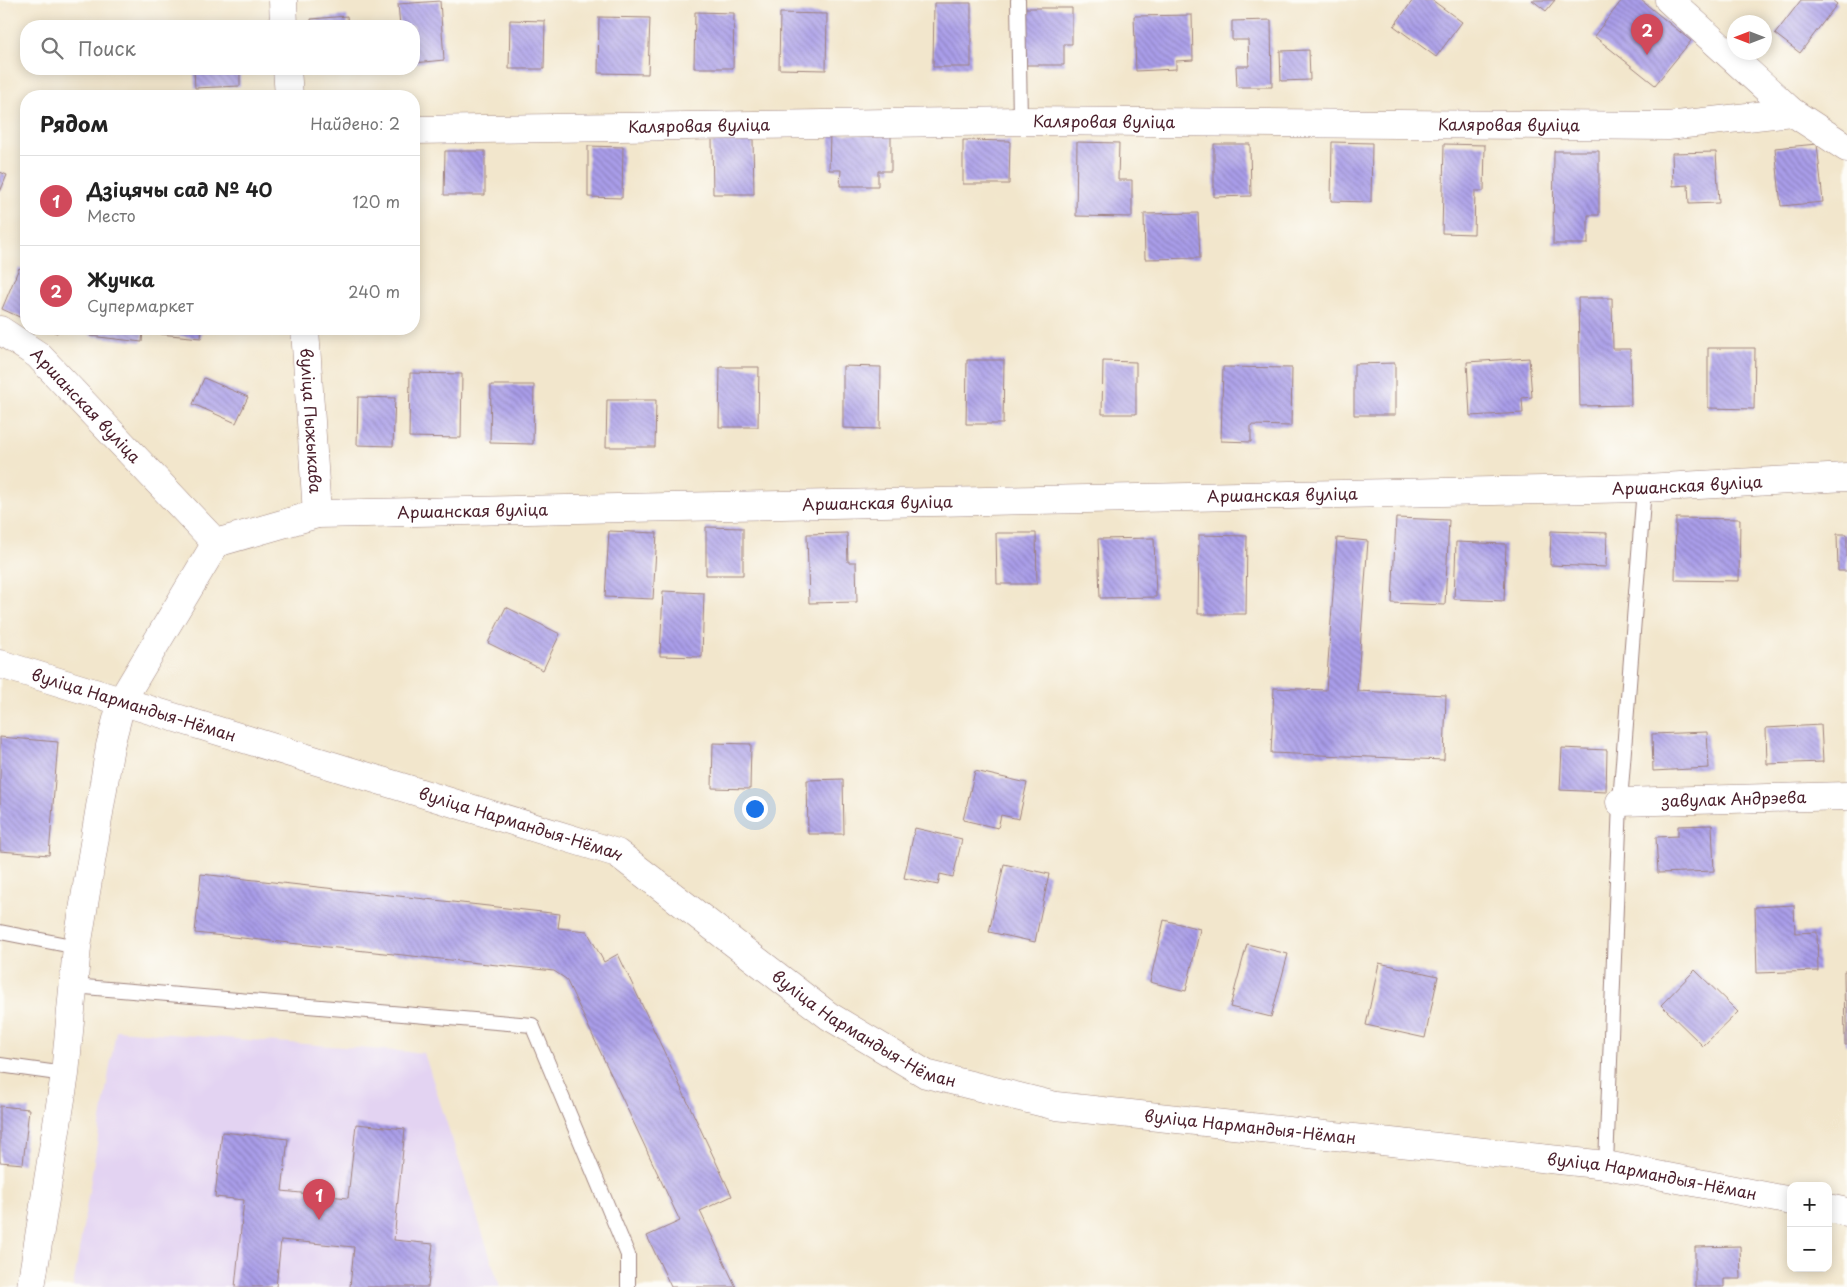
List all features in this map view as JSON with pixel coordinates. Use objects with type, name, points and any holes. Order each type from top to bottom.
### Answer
[{"type":"street","points":[[283,0],[284,20]]},
{"type":"street","points":[[1669,0],[1792,112],[1847,148]]},
{"type":"street","points":[[287,75],[289,90]]},
{"type":"street","name":"Каляровая вуліца","points":[[420,130],[1020,121],[1668,126],[1792,112]]},
{"type":"street","name":"Аршанская вуліца","points":[[0,330],[38,355],[216,543],[317,514],[1644,488],[1847,477]]},
{"type":"street","name":"вуліца Пыжыкава","points":[[305,335],[317,514]]},
{"type":"street","points":[[31,1287],[65,1074],[77,947],[110,746],[122,700],[216,543]]},
{"type":"street","name":"вуліца Нармандыя-Нёман","points":[[0,664],[617,853],[829,1016],[926,1074],[1056,1106],[1606,1165],[1787,1200]]},
{"type":"street","name":"завулак Андрэева","points":[[1620,802],[1847,796]]},
{"type":"street","points":[[1832,1209],[1847,1212]]},
{"type":"lane","points":[[1018,0],[1020,121]]},
{"type":"lane","points":[[1606,1165],[1620,802],[1644,488]]},
{"type":"lane","points":[[0,932],[77,947]]},
{"type":"lane","points":[[73,986],[532,1025],[628,1255],[628,1287]]},
{"type":"lane","points":[[0,1065],[65,1074]]},
{"type":"shaded area","points":[[116,1030],[424,1053],[500,1287],[73,1287]]},
{"type":"building","points":[[1413,0],[1432,0],[1462,22],[1436,57],[1394,26]]},
{"type":"building","points":[[1532,0],[1555,0],[1546,11]]},
{"type":"building","points":[[1622,0],[1641,0],[1691,41],[1655,85],[1594,36]]},
{"type":"building","points":[[1801,0],[1832,0],[1837,4],[1800,53],[1775,34]]},
{"type":"building","points":[[440,1],[444,60],[420,62],[420,20],[399,20],[398,4]]},
{"type":"building","points":[[934,3],[971,3],[971,67],[933,67]]},
{"type":"building","points":[[1021,8],[1072,8],[1072,44],[1064,44],[1064,65],[1021,65]]},
{"type":"building","points":[[695,12],[734,13],[733,68],[694,68]]},
{"type":"building","points":[[780,13],[827,14],[826,70],[779,69]]},
{"type":"building","points":[[1192,15],[1193,60],[1176,61],[1176,69],[1136,71],[1134,16]]},
{"type":"building","points":[[347,16],[347,20],[311,20]]},
{"type":"building","points":[[599,17],[650,18],[648,74],[598,73]]},
{"type":"building","points":[[510,20],[545,21],[544,69],[509,69]]},
{"type":"building","points":[[1271,20],[1272,87],[1237,87],[1236,66],[1249,66],[1248,40],[1232,40],[1232,21]]},
{"type":"building","points":[[1309,50],[1310,80],[1281,81],[1280,51]]},
{"type":"building","points":[[194,75],[240,75],[240,86],[195,88]]},
{"type":"building","points":[[830,134],[891,135],[891,171],[878,171],[878,186],[840,186],[841,170],[829,170]]},
{"type":"building","points":[[753,138],[754,194],[713,194],[712,139]]},
{"type":"building","points":[[963,140],[1010,141],[1009,184],[963,184]]},
{"type":"building","points":[[1077,142],[1119,143],[1118,180],[1132,180],[1132,217],[1076,216]]},
{"type":"building","points":[[1332,142],[1372,143],[1371,202],[1331,201]]},
{"type":"building","points":[[1214,144],[1250,144],[1251,196],[1214,197]]},
{"type":"building","points":[[1444,144],[1485,145],[1484,191],[1475,191],[1474,234],[1442,233]]},
{"type":"building","points":[[1817,144],[1823,202],[1781,206],[1775,148]]},
{"type":"building","points":[[588,146],[623,147],[622,198],[588,197]]},
{"type":"building","points":[[445,151],[485,151],[485,195],[444,195]]},
{"type":"building","points":[[1554,151],[1599,151],[1599,215],[1588,215],[1588,244],[1553,244]]},
{"type":"building","points":[[1716,152],[1719,203],[1689,204],[1688,185],[1673,186],[1672,153]]},
{"type":"building","points":[[0,172],[7,175],[0,192]]},
{"type":"building","points":[[1198,213],[1200,258],[1145,259],[1144,214]]},
{"type":"building","points":[[19,268],[20,317],[2,309]]},
{"type":"building","points":[[1578,298],[1612,298],[1613,349],[1630,349],[1631,405],[1580,406]]},
{"type":"building","points":[[90,335],[143,335],[142,342]]},
{"type":"building","points":[[170,335],[201,335],[201,338]]},
{"type":"building","points":[[1708,348],[1755,348],[1754,409],[1708,408]]},
{"type":"building","points":[[1529,358],[1532,397],[1522,398],[1523,413],[1470,416],[1467,362]]},
{"type":"building","points":[[967,360],[1004,360],[1003,424],[966,424]]},
{"type":"building","points":[[1103,361],[1136,362],[1136,414],[1102,414]]},
{"type":"building","points":[[1395,363],[1395,415],[1354,415],[1354,364]]},
{"type":"building","points":[[843,366],[881,367],[880,429],[843,428]]},
{"type":"building","points":[[720,367],[759,367],[758,427],[719,427]]},
{"type":"building","points":[[1223,367],[1292,368],[1291,426],[1251,425],[1251,442],[1221,441]]},
{"type":"building","points":[[410,373],[462,374],[461,438],[409,437]]},
{"type":"building","points":[[204,378],[248,397],[236,423],[193,404]]},
{"type":"building","points":[[491,385],[534,385],[533,444],[490,443]]},
{"type":"building","points":[[358,397],[395,398],[393,446],[357,445]]},
{"type":"building","points":[[607,400],[656,400],[655,447],[606,447]]},
{"type":"building","points":[[1396,518],[1449,520],[1445,605],[1392,603]]},
{"type":"building","points":[[1676,518],[1740,519],[1739,581],[1675,580]]},
{"type":"building","points":[[706,527],[743,528],[743,575],[706,575]]},
{"type":"building","points":[[609,531],[657,533],[653,599],[605,597]]},
{"type":"building","points":[[1551,531],[1607,533],[1606,567],[1550,565]]},
{"type":"building","points":[[847,533],[848,562],[856,562],[857,602],[809,603],[807,534]]},
{"type":"building","points":[[996,533],[1036,533],[1037,584],[997,584]]},
{"type":"building","points":[[1837,534],[1847,534],[1847,571],[1838,571]]},
{"type":"building","points":[[1199,535],[1247,536],[1246,614],[1198,614]]},
{"type":"building","points":[[1154,538],[1156,597],[1100,598],[1098,539]]},
{"type":"building","points":[[1337,538],[1368,541],[1357,691],[1446,695],[1444,760],[1271,753],[1274,688],[1326,690]]},
{"type":"building","points":[[1456,542],[1506,544],[1504,601],[1454,599]]},
{"type":"building","points":[[663,591],[704,593],[702,657],[660,656]]},
{"type":"building","points":[[506,607],[560,634],[543,670],[488,643]]},
{"type":"building","points":[[1821,725],[1823,762],[1767,764],[1766,728]]},
{"type":"building","points":[[1707,732],[1709,768],[1653,771],[1652,734]]},
{"type":"building","points":[[0,737],[58,742],[49,855],[0,851]]},
{"type":"building","points":[[713,743],[751,744],[750,789],[712,788]]},
{"type":"building","points":[[1562,748],[1607,750],[1606,792],[1560,790]]},
{"type":"building","points":[[975,771],[1027,783],[1019,819],[1001,815],[998,828],[963,820]]},
{"type":"building","points":[[843,779],[844,834],[808,834],[807,780]]},
{"type":"building","points":[[1712,825],[1714,871],[1658,873],[1656,837],[1678,836],[1678,826]]},
{"type":"building","points":[[915,828],[962,839],[953,877],[940,874],[938,885],[904,878]]},
{"type":"building","points":[[1004,864],[1049,874],[1035,942],[989,932]]},
{"type":"building","points":[[201,874],[560,914],[558,928],[587,931],[604,962],[618,954],[732,1196],[700,1211],[736,1287],[671,1287],[647,1236],[680,1221],[566,979],[554,971],[195,933]]},
{"type":"building","points":[[1794,905],[1795,933],[1817,932],[1818,971],[1757,973],[1755,907]]},
{"type":"building","points":[[1164,920],[1200,929],[1186,991],[1150,982]]},
{"type":"building","points":[[1247,944],[1288,954],[1271,1017],[1230,1007]]},
{"type":"building","points":[[1379,963],[1438,976],[1425,1038],[1366,1025]]},
{"type":"building","points":[[1695,970],[1738,1012],[1703,1046],[1661,1005]]},
{"type":"building","points":[[1844,971],[1847,971],[1847,1045],[1845,1045]]},
{"type":"building","points":[[0,1106],[29,1109],[23,1164],[0,1162]]},
{"type":"building","points":[[356,1124],[405,1129],[394,1240],[433,1244],[428,1287],[350,1287],[354,1247],[281,1240],[276,1287],[235,1287],[244,1200],[215,1197],[222,1132],[288,1139],[282,1191],[348,1198]]},
{"type":"building","points":[[1740,1246],[1741,1279],[1724,1279],[1724,1287],[1695,1287],[1695,1247]]},
{"type":"place","name":"Жучка","points":[[1647,55]]},
{"type":"place","name":"Дзіцячы сад № 40","points":[[319,1220]]}]
